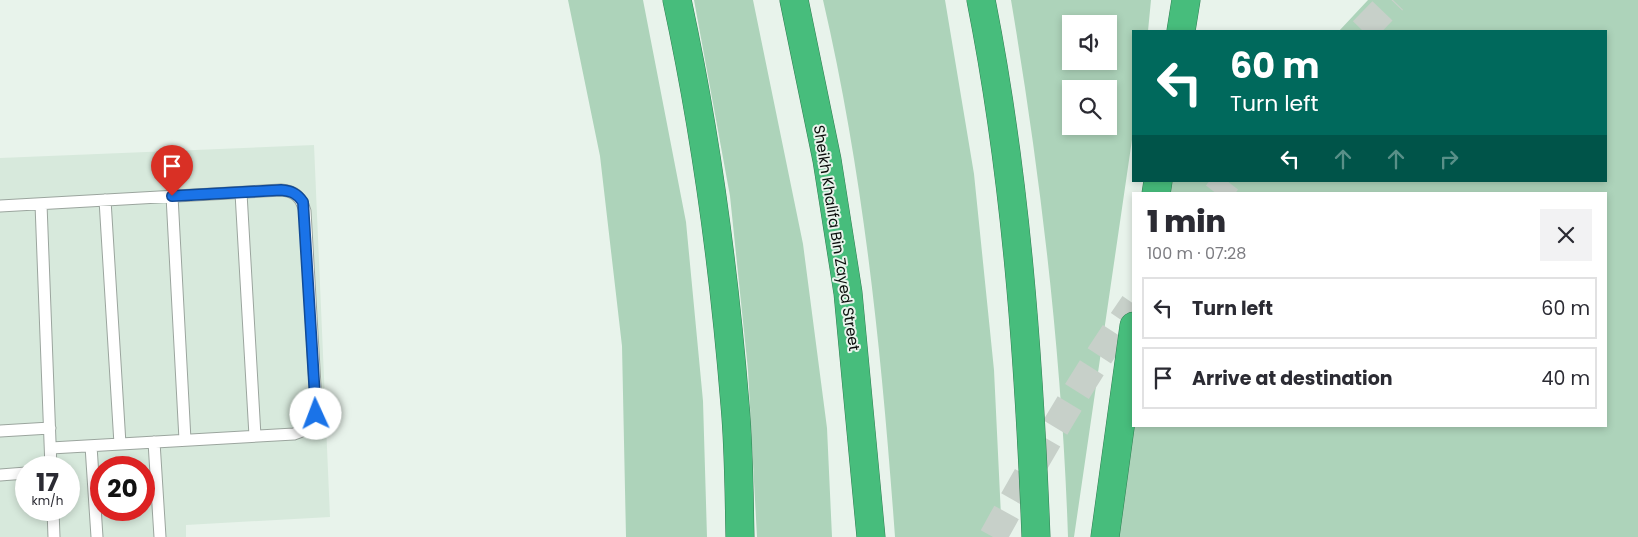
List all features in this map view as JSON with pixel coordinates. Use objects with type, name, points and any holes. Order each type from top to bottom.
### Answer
[{"type":"highway","points":[[677,0],[710,170],[723,270],[735,407],[740,537]]},
{"type":"highway","name":"Sheikh Khalifa Bin Zayed Street","points":[[794,0],[827,160],[848,293],[871,537]]},
{"type":"highway","points":[[981,0],[999,107],[1017,260],[1032,429],[1036,537]]},
{"type":"highway","points":[[1181,30],[1186,0]]},
{"type":"highway","points":[[1105,537],[1132,341]]},
{"type":"lane","points":[[0,206],[290,191],[298,195],[303,202],[316,403],[316,414],[312,424],[304,431],[256,436],[51,448]]},
{"type":"lane","points":[[241,193],[256,436]]},
{"type":"lane","points":[[172,196],[185,440]]},
{"type":"lane","points":[[105,200],[120,444]]},
{"type":"lane","points":[[41,204],[51,456]]},
{"type":"lane","points":[[0,431],[50,428]]},
{"type":"lane","points":[[154,442],[160,537]]},
{"type":"lane","points":[[91,446],[97,537]]},
{"type":"lane","points":[[0,475],[15,474]]},
{"type":"lane","points":[[53,521],[54,537]]},
{"type":"shaded area","points":[[314,145],[330,517],[186,525],[186,537],[0,537],[0,158]]},
{"type":"green space","points":[[568,0],[643,0],[686,222],[703,401],[707,537],[626,537],[622,346],[600,156]]},
{"type":"green space","points":[[694,0],[753,0],[803,244],[827,428],[832,537],[757,537],[748,370],[730,196]]},
{"type":"green space","points":[[823,0],[945,0],[974,174],[994,370],[1002,537],[895,537],[870,267],[850,133]]},
{"type":"green space","points":[[1011,0],[1151,0],[1148,30],[1132,30],[1132,140],[1074,537],[1068,537],[1061,402],[1041,200]]},
{"type":"green space","points":[[1368,0],[1638,0],[1638,537],[1115,537],[1134,427],[1607,427],[1607,192],[1167,192],[1169,182],[1607,182],[1607,30],[1340,30]]},
{"type":"tunnel","points":[[1364,30],[1393,0]]},
{"type":"tunnel","points":[[1219,192],[1226,182]]},
{"type":"tunnel","points":[[993,537],[1060,419],[1132,307]]},
{"type":"route","points":[[172,196],[281,190],[290,191],[298,195],[303,202],[316,414]]}]
